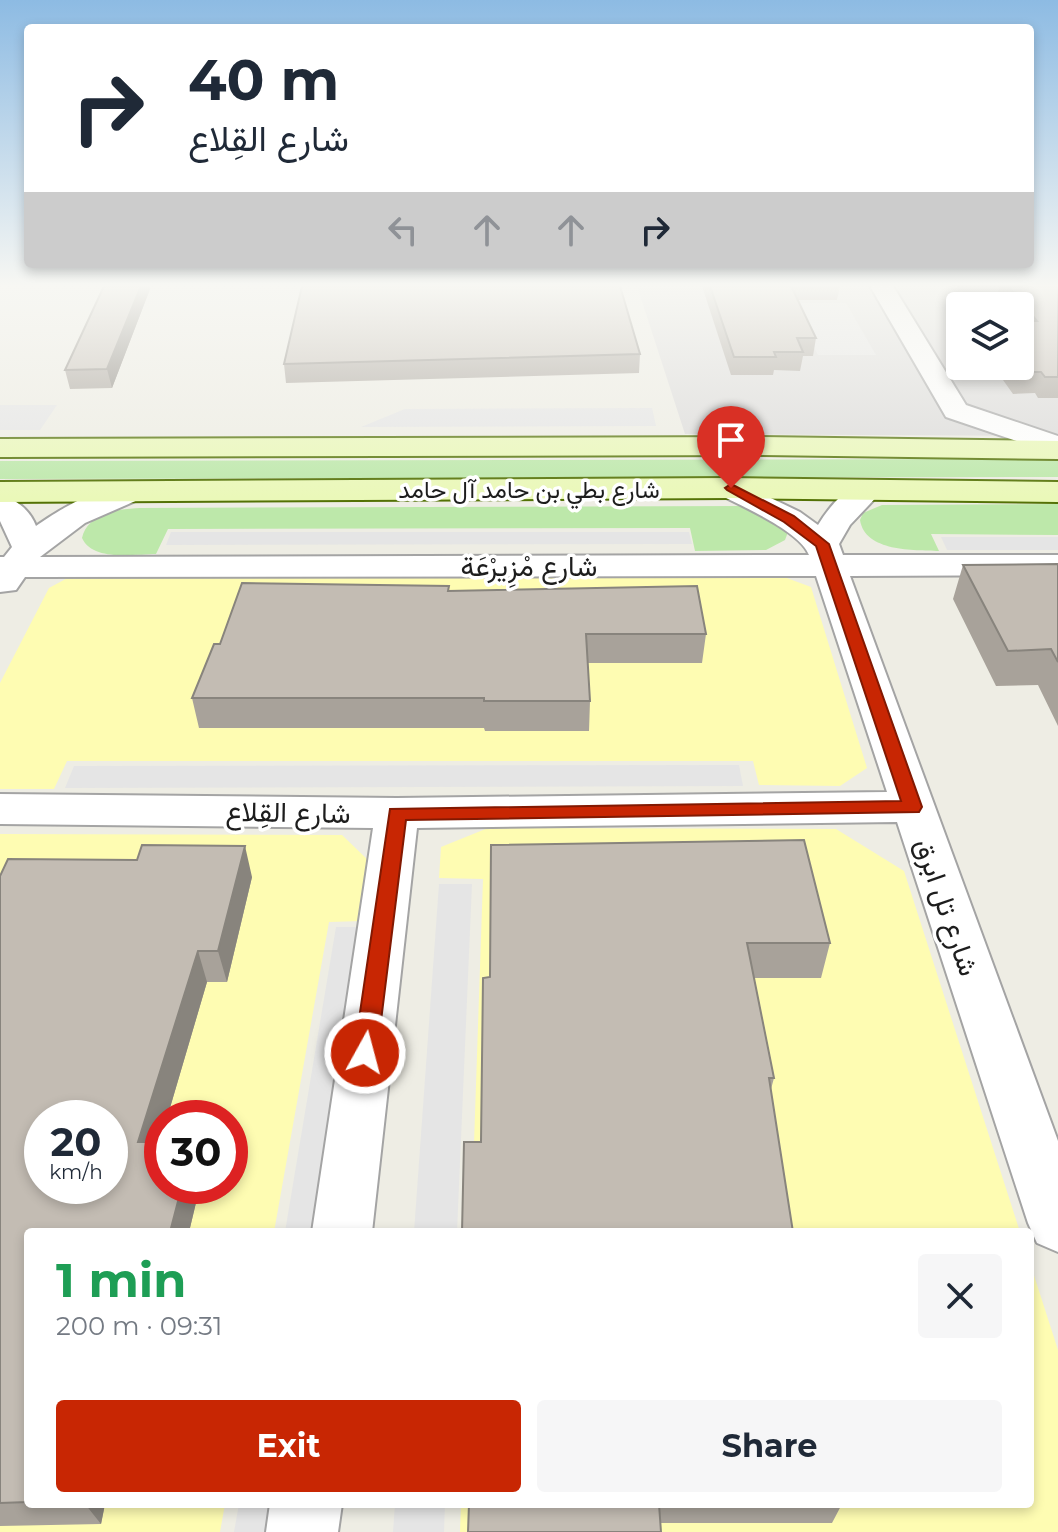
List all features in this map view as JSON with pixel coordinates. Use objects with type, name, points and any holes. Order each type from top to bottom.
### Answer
[{"type":"street","points":[[924,357],[956,411],[1058,448]]},
{"type":"street","points":[[919,448],[946,427],[956,411]]},
{"type":"street","name":"شارع بطي بن حامد آل حامد","points":[[0,448],[1058,448]]},
{"type":"street","points":[[731,488],[779,513],[825,554],[837,520],[870,488]]},
{"type":"street","name":"شارع بطي بن حامد آل حامد","points":[[0,492],[870,488],[1058,492]]},
{"type":"street","points":[[10,568],[84,510],[129,492]]},
{"type":"street","points":[[0,504],[18,520],[10,568]]},
{"type":"street","name":"شارع مْزِيرْعَة","points":[[10,568],[825,554],[1058,565]]},
{"type":"street","name":"شارع تل ابرق","points":[[825,554],[1058,1223]]},
{"type":"street","name":"شارع القِلاع","points":[[0,809],[397,813],[913,807]]},
{"type":"street","points":[[343,1228],[397,813]]},
{"type":"street","points":[[302,1532],[305,1508]]},
{"type":"shaded area","points":[[660,357],[946,357],[946,380],[1034,380],[1034,357],[1058,357],[1058,436],[685,434]]},
{"type":"shaded area","points":[[0,405],[57,405],[40,430],[0,430]]},
{"type":"shaded area","points":[[652,408],[656,426],[361,427],[405,409]]},
{"type":"shaded area","points":[[171,532],[689,532],[692,544],[166,545]]},
{"type":"shaded area","points":[[941,537],[1058,537],[1058,550],[947,550]]},
{"type":"shaded area","points":[[739,765],[743,786],[65,788],[74,766]]},
{"type":"shaded area","points":[[439,884],[472,884],[457,1228],[414,1228]]},
{"type":"shaded area","points":[[336,927],[362,927],[318,1228],[286,1228]]},
{"type":"shaded area","points":[[238,1508],[276,1508],[272,1532],[234,1532]]},
{"type":"shaded area","points":[[395,1508],[445,1508],[444,1532],[393,1532]]},
{"type":"green space","points":[[1058,459],[1058,477],[0,479],[0,461]]},
{"type":"green space","points":[[1058,504],[1058,535],[931,534],[939,551],[881,544],[864,530],[860,520],[863,513],[882,505]]},
{"type":"green space","points":[[753,507],[788,532],[785,540],[766,550],[695,551],[690,528],[168,529],[156,554],[126,555],[95,551],[82,538],[90,523],[97,518],[114,511],[140,508]]},
{"type":"sand","points":[[776,574],[811,587],[867,768],[840,786],[759,785],[753,761],[67,761],[54,789],[0,789],[0,683],[49,588],[73,575]]},
{"type":"sand","points":[[488,828],[836,829],[904,871],[1019,1228],[471,1228],[483,879],[439,878],[441,847]]},
{"type":"sand","points":[[0,834],[342,835],[370,862],[362,921],[329,922],[275,1228],[24,1228],[24,1508],[224,1508],[220,1532],[0,1532]]},
{"type":"sand","points":[[1034,1275],[1058,1350],[1058,1532],[460,1532],[461,1508],[1034,1508]]},
{"type":"building","points":[[71,357],[112,357],[107,369],[65,370]]},
{"type":"building","points":[[286,357],[516,357],[284,364]]},
{"type":"building","points":[[1034,357],[1058,357],[1058,377],[1045,377],[1041,372],[1034,372]]},
{"type":"building","points":[[1058,564],[1058,662],[1051,649],[1008,651],[963,565]]},
{"type":"building","points":[[242,583],[449,586],[448,591],[697,586],[706,634],[586,634],[590,701],[192,698],[214,644],[220,644]]},
{"type":"building","points":[[804,840],[830,943],[747,943],[774,1078],[769,1078],[792,1228],[462,1228],[464,1142],[481,1142],[483,978],[490,977],[491,845]]},
{"type":"building","points":[[142,845],[245,846],[218,951],[198,951],[151,1100],[144,1100],[144,1123],[138,1142],[144,1142],[144,1204],[177,1204],[171,1228],[24,1228],[24,1502],[0,1503],[0,876],[8,859],[137,860]]},
{"type":"building","points":[[469,1508],[659,1508],[661,1532],[468,1532]]},
{"type":"route","points":[[365,1053],[397,813],[913,807],[822,544],[789,519],[731,488]]}]
